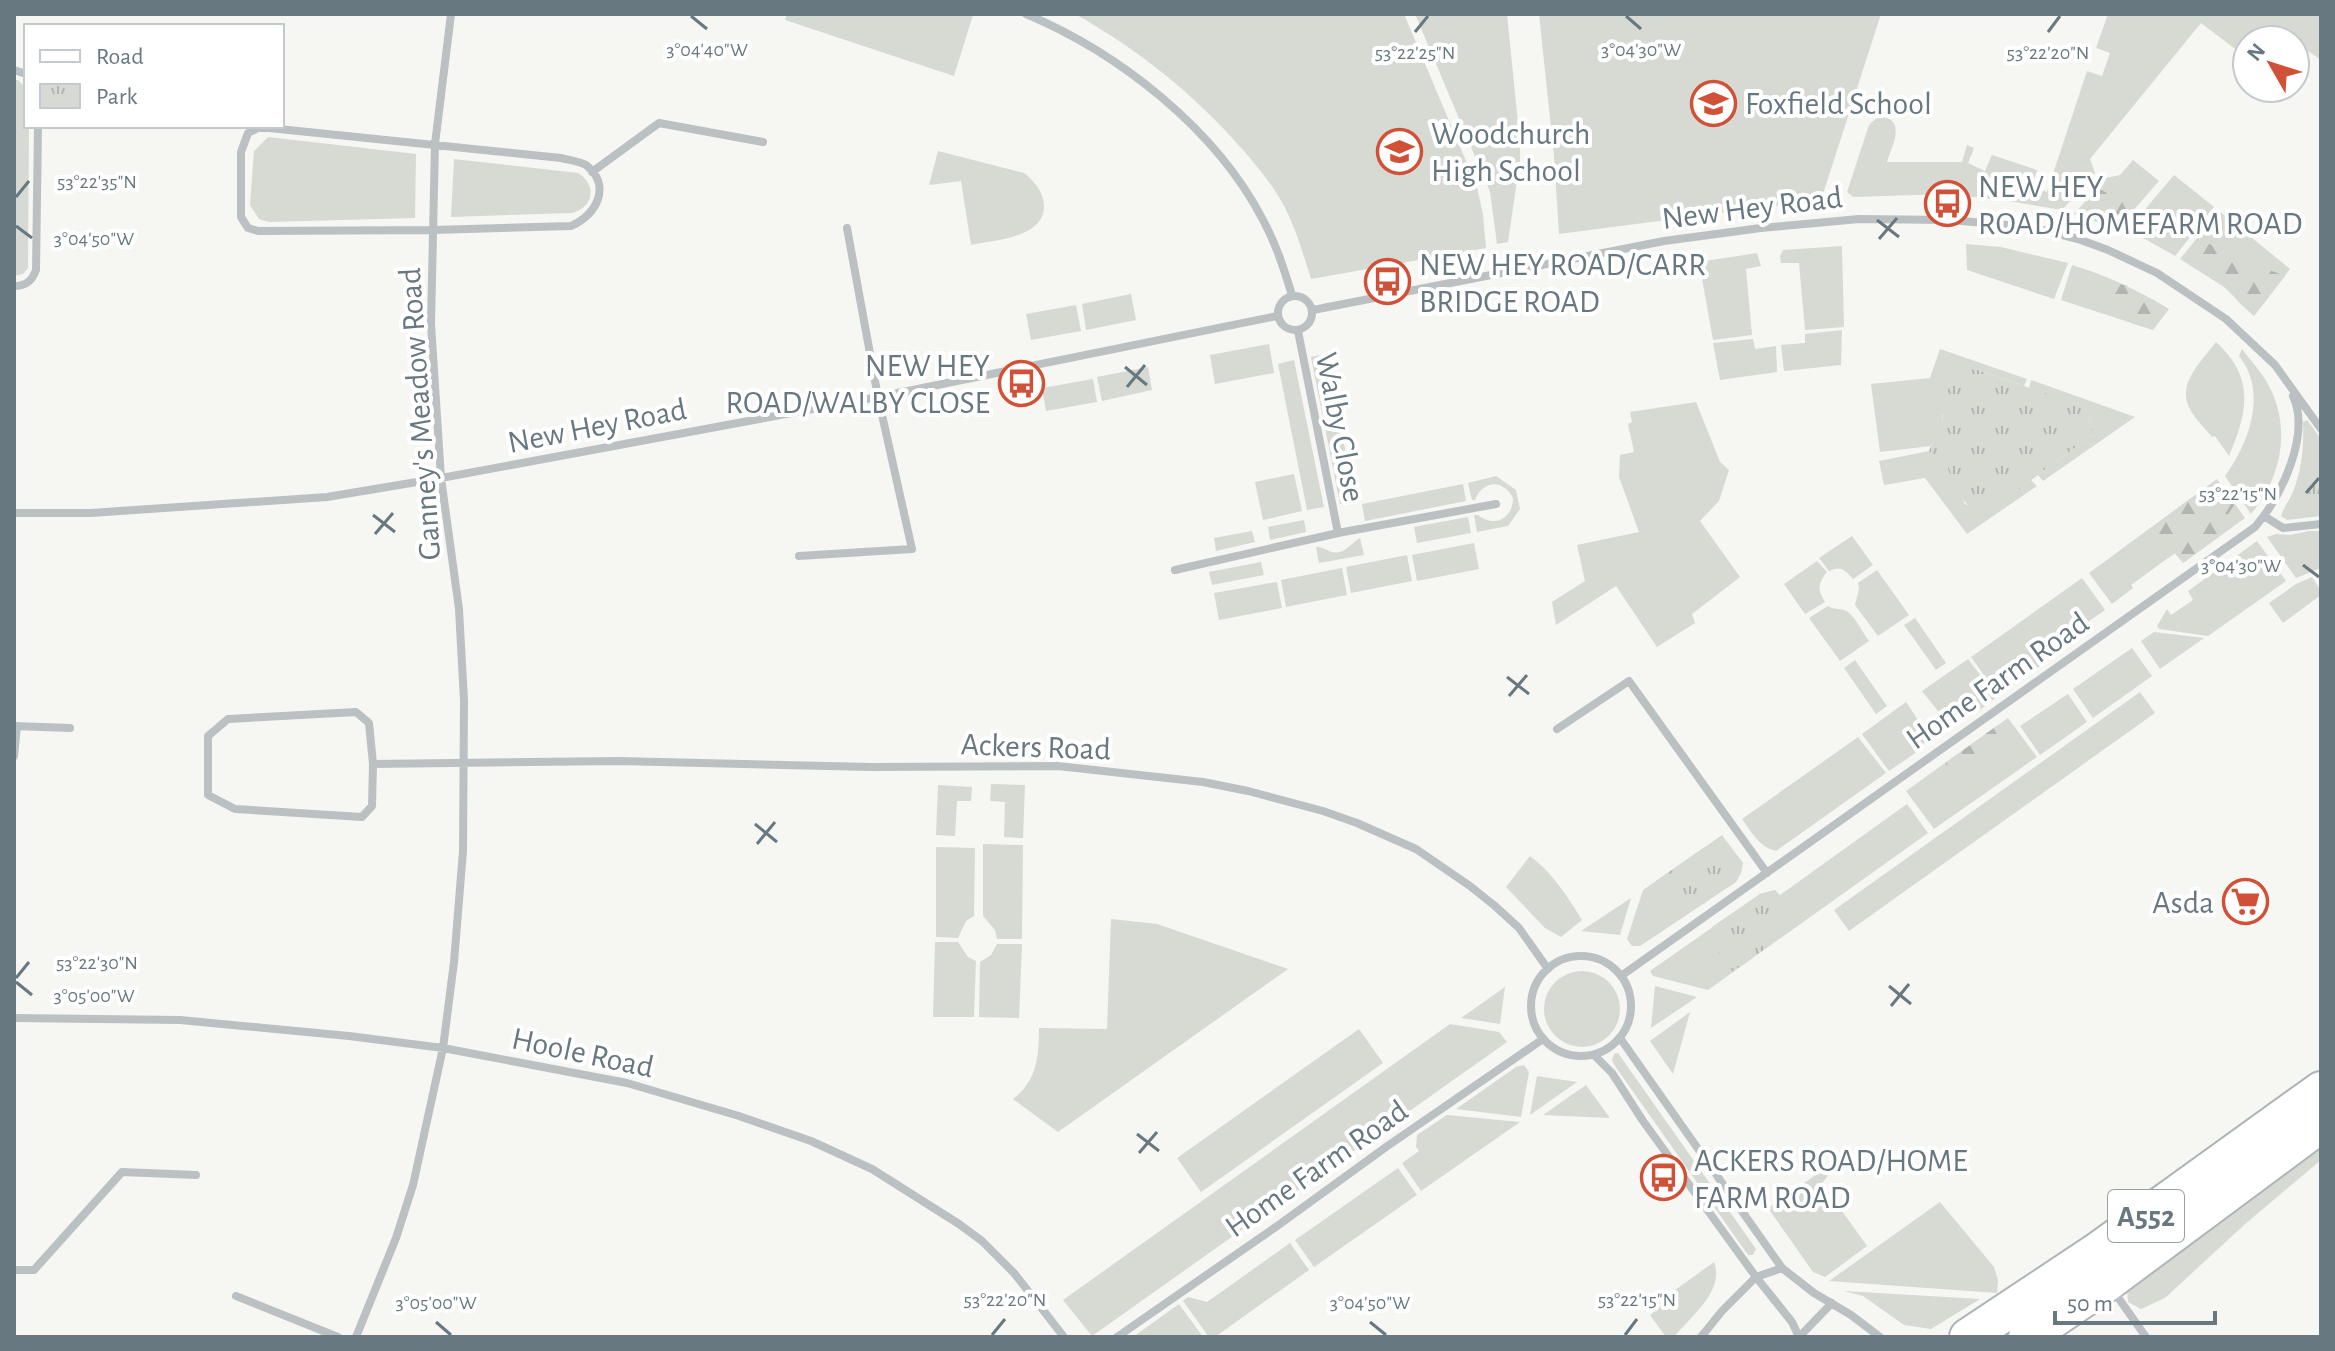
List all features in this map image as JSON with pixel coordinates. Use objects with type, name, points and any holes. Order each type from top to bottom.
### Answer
[{"type":"main road","name":"A552","points":[[1968,1337],[2096,1252],[2321,1090]]},
{"type":"main road","name":"A552","points":[[2027,1337],[2107,1283],[2321,1124]]},
{"type":"main road","points":[[2048,1284],[2069,1288],[2218,1189],[2264,1166]]},
{"type":"street","name":"Ganney's Meadow Road","points":[[356,1337],[396,1238],[413,1185],[443,1048],[463,851],[464,700],[459,609],[441,478],[431,324],[435,144],[451,14]]},
{"type":"street","points":[[1026,14],[1094,49],[1161,97],[1194,128],[1244,188],[1262,218],[1278,250],[1292,295]]},
{"type":"street","points":[[592,172],[659,123],[763,142]]},
{"type":"street","points":[[14,286],[26,284],[36,270],[38,128]]},
{"type":"street","points":[[258,128],[561,158],[585,164],[592,172],[597,179],[600,195],[595,208],[586,220],[571,226],[258,231],[248,228],[241,217],[241,152],[248,133],[258,128]]},
{"type":"street","name":"New Hey Road","points":[[1313,310],[1664,241],[1761,228],[1859,219],[1950,220],[2031,227],[2078,239],[2157,273],[2226,319],[2275,365],[2321,429]]},
{"type":"street","points":[[799,556],[912,549],[878,397],[847,228]]},
{"type":"street","points":[[1292,295],[1305,298],[1313,310],[1310,323],[1298,331],[1284,328],[1277,316],[1280,302],[1292,295]]},
{"type":"street","name":"New Hey Road","points":[[14,513],[90,513],[327,497],[878,397],[1277,316]]},
{"type":"street","name":"Walby Close","points":[[1298,331],[1338,533]]},
{"type":"street","name":"Home Farm Road","points":[[1621,976],[2255,527],[2286,478],[2294,455],[2297,404],[2275,365]]},
{"type":"street","name":"Walby Close","points":[[1175,570],[1338,533],[1496,504]]},
{"type":"street","points":[[2264,516],[2283,528],[2321,524]]},
{"type":"street","points":[[1557,729],[1629,681],[1767,873]]},
{"type":"street","points":[[356,712],[369,723],[373,764],[372,806],[362,817],[235,809],[208,795],[208,736],[228,719],[356,712]]},
{"type":"street","points":[[14,756],[15,726],[70,728]]},
{"type":"street","name":"Ackers Road","points":[[463,764],[619,761],[871,767],[1058,766],[1203,782],[1323,811],[1416,849],[1503,913],[1519,928],[1548,969]]},
{"type":"street","points":[[373,764],[463,764]]},
{"type":"street","points":[[1586,957],[1609,965],[1621,976],[1629,990],[1629,1023],[1620,1038],[1608,1049],[1580,1057],[1553,1048],[1543,1039],[1534,1025],[1532,995],[1538,980],[1548,969],[1562,960],[1586,957]]},
{"type":"street","name":"Hoole Road","points":[[14,1018],[180,1020],[443,1048],[627,1083],[739,1116],[811,1141],[872,1169],[912,1193],[982,1241],[1014,1273],[1064,1337]]},
{"type":"street","points":[[1620,1038],[1782,1268],[1880,1337]]},
{"type":"street","name":"Home Farm Road","points":[[1117,1337],[1543,1039]]},
{"type":"street","points":[[1594,1055],[1612,1073],[1643,1121],[1792,1322],[1799,1337],[1832,1303]]},
{"type":"street","points":[[14,1270],[34,1270],[122,1172],[196,1175]]},
{"type":"street","points":[[1701,1337],[1756,1277],[1782,1268]]},
{"type":"street","points":[[2107,1283],[2146,1337]]},
{"type":"street","points":[[236,1296],[338,1337]]},
{"type":"green space","points":[[787,14],[973,15],[954,76],[785,20]]},
{"type":"green space","name":"Woodchurch High School","points":[[1075,14],[1404,14],[1477,187],[1486,248],[1311,279],[1283,204],[1243,150],[1165,74]]},
{"type":"green space","points":[[1415,14],[1507,14],[1520,143],[1508,242],[1497,244],[1490,192]]},
{"type":"green space","points":[[1539,14],[1881,14],[1821,200],[1559,234]]},
{"type":"green space","points":[[2108,14],[2321,14],[2321,60],[2311,53],[2311,24],[2231,24],[2231,46],[2201,23],[2090,159],[2095,173],[2062,210],[1947,194],[1853,197],[1847,192],[1869,125],[1882,117],[1892,121],[1896,132],[1887,162],[1962,162],[1967,145],[1974,148],[1968,163],[1985,171],[1992,155],[2037,170],[2032,186],[2047,192],[2087,71],[2102,76],[2110,53],[2096,48]]},
{"type":"green space","points":[[14,80],[18,80],[24,86],[24,128],[29,128],[28,268],[23,274],[14,276]]},
{"type":"green space","points":[[268,137],[416,154],[415,218],[269,222],[259,219],[250,205],[254,151]]},
{"type":"green space","points":[[938,151],[1024,173],[1042,195],[1042,216],[1028,231],[1017,236],[971,245],[961,181],[929,185]]},
{"type":"green space","points":[[454,159],[578,173],[588,183],[589,201],[572,213],[451,217]]},
{"type":"green space","points":[[2133,160],[2159,181],[2117,229],[2074,214],[2106,178],[2120,175]]},
{"type":"green space","points":[[2174,175],[2214,207],[2175,256],[2126,232]]},
{"type":"green space","points":[[2098,188],[2118,199],[2129,201],[2132,212],[2123,222],[2095,221],[2085,202]]},
{"type":"green space","points":[[2219,211],[2290,269],[2254,316],[2224,287],[2180,259]]},
{"type":"green space","points":[[1966,244],[2001,247],[2068,263],[2054,299],[1967,270]]},
{"type":"green space","points":[[2210,244],[2220,251],[2285,276],[2254,316],[2236,299],[2222,275],[2198,270],[2197,254]]},
{"type":"green space","points":[[1842,246],[1844,327],[1805,330],[1799,263],[1781,263],[1780,256],[1783,250]]},
{"type":"green space","points":[[1757,253],[1761,266],[1746,269],[1752,335],[1713,340],[1699,262]]},
{"type":"green space","points":[[2072,265],[2122,284],[2169,309],[2153,330],[2061,300]]},
{"type":"green space","points":[[2105,285],[2127,285],[2128,295],[2140,300],[2155,300],[2155,316],[2143,327],[2120,318],[2108,308]]},
{"type":"green space","points":[[1131,294],[1136,320],[1086,330],[1082,304]]},
{"type":"green space","points":[[1076,305],[1081,331],[1031,340],[1026,314]]},
{"type":"green space","points":[[1842,330],[1841,365],[1784,371],[1781,345],[1805,343],[1805,334]]},
{"type":"green space","points":[[1753,339],[1755,349],[1776,346],[1777,372],[1720,380],[1713,343]]},
{"type":"green space","points":[[2216,342],[2237,369],[2244,396],[2244,410],[2229,456],[2215,436],[2212,437],[2195,418],[2187,401],[2186,392],[2192,374]]},
{"type":"green space","points":[[1269,344],[1274,373],[1215,384],[1210,355]]},
{"type":"green space","points":[[1940,349],[2027,379],[2024,386],[1975,369],[1942,415],[1942,436],[1934,439],[1931,446],[1880,452],[1871,384],[1930,378]]},
{"type":"green space","points":[[2242,349],[2268,384],[2277,406],[2281,439],[2269,486],[2251,514],[2225,476],[2248,433],[2252,417],[2252,385],[2248,370],[2239,356]]},
{"type":"green space","points":[[1325,354],[1356,501],[1340,504],[1311,357]]},
{"type":"green space","points":[[1294,360],[1324,507],[1307,510],[1278,364]]},
{"type":"green space","points":[[1148,367],[1152,390],[1102,401],[1097,377]]},
{"type":"green space","points":[[1975,369],[2082,406],[2088,414],[2093,434],[1987,513],[1978,511],[1964,500],[1944,459],[1938,459],[1929,451],[1934,439],[1942,435],[1944,404],[1950,385],[1956,377]]},
{"type":"green space","points":[[1093,379],[1097,402],[1046,411],[1042,388]]},
{"type":"green space","points":[[2031,380],[2135,417],[2043,481],[2038,475],[2093,434],[2088,414],[2029,388]]},
{"type":"green space","points":[[1696,402],[1720,462],[1729,470],[1719,501],[1700,521],[1740,577],[1692,614],[1695,623],[1657,647],[1616,586],[1556,625],[1552,602],[1585,581],[1577,545],[1639,532],[1619,477],[1620,455],[1634,452],[1628,424],[1632,422],[1630,412]]},
{"type":"green space","points":[[2307,420],[2321,439],[2321,516],[2287,520],[2281,516],[2298,475],[2303,449],[2303,422]]},
{"type":"green space","points":[[1929,451],[1938,459],[1944,458],[1965,504],[1987,512],[2031,480],[2037,486],[1967,534],[1925,478],[1884,485],[1879,461]]},
{"type":"green space","points":[[2321,473],[2321,502],[2313,503],[2305,496],[2303,487],[2314,474]]},
{"type":"green space","points":[[1294,474],[1302,511],[1263,520],[1255,482]]},
{"type":"green space","points":[[1496,476],[1516,490],[1520,509],[1508,526],[1477,532],[1474,515],[1496,521],[1510,511],[1513,498],[1499,485],[1488,486],[1472,500],[1468,483]]},
{"type":"green space","points":[[2217,479],[2245,518],[2183,563],[2175,553],[2131,585],[2133,588],[2112,604],[2089,573]]},
{"type":"green space","points":[[1463,484],[1466,501],[1365,521],[1362,504]]},
{"type":"green space","points":[[2205,488],[2226,491],[2235,504],[2227,516],[2225,532],[2183,563],[2175,553],[2168,558],[2141,535]]},
{"type":"green space","points":[[1468,517],[1471,533],[1417,543],[1414,527]]},
{"type":"green space","points":[[1304,520],[1306,532],[1270,540],[1268,527]]},
{"type":"green space","points":[[1252,531],[1255,542],[1216,551],[1214,538]]},
{"type":"green space","points":[[2321,531],[2321,568],[2296,578],[2267,537]]},
{"type":"green space","points":[[1852,536],[1873,565],[1853,579],[1842,569],[1829,571],[1819,558]]},
{"type":"green space","points":[[1360,538],[1364,555],[1319,563],[1316,547],[1338,552]]},
{"type":"green space","points":[[2257,541],[2286,581],[2208,636],[2159,629],[2157,626],[2167,609],[2171,615],[2193,600],[2188,591]]},
{"type":"green space","points":[[1474,543],[1479,569],[1417,581],[1412,555]]},
{"type":"green space","points":[[1407,555],[1412,581],[1351,593],[1346,567]]},
{"type":"green space","points":[[1817,561],[1827,572],[1820,587],[1825,602],[1805,614],[1784,584]]},
{"type":"green space","points":[[1261,562],[1264,575],[1212,585],[1209,572]]},
{"type":"green space","points":[[1342,568],[1347,595],[1286,607],[1281,580]]},
{"type":"green space","points":[[1877,570],[1909,615],[1878,636],[1855,605],[1858,583]]},
{"type":"green space","points":[[2312,577],[2321,595],[2283,623],[2269,603]]},
{"type":"green space","points":[[2082,578],[2105,610],[2085,624],[2089,630],[1999,696],[1971,657]]},
{"type":"green space","points":[[1277,582],[1282,608],[1219,620],[1214,593]]},
{"type":"green space","points":[[1828,606],[1848,612],[1869,641],[1840,661],[1809,618]]},
{"type":"green space","points":[[1915,618],[1946,663],[1936,670],[1904,625]]},
{"type":"green space","points":[[2154,632],[2204,638],[2160,669],[2141,641]]},
{"type":"green space","points":[[2132,648],[2152,676],[2093,718],[2073,689]]},
{"type":"green space","points":[[1968,659],[1997,697],[1967,717],[1945,720],[1922,691]]},
{"type":"green space","points":[[1855,660],[1887,706],[1876,714],[1844,668]]},
{"type":"green space","points":[[2140,692],[2155,713],[1849,931],[1834,910]]},
{"type":"green space","points":[[2068,694],[2087,722],[2040,755],[2020,726]]},
{"type":"green space","points":[[1906,702],[1922,727],[1924,742],[1914,754],[1889,771],[1862,734]]},
{"type":"green space","points":[[2008,718],[2037,757],[1934,829],[1906,791]]},
{"type":"green space","points":[[1998,725],[2012,740],[2005,753],[1988,762],[1974,776],[1959,776],[1945,763]]},
{"type":"green space","points":[[1858,737],[1886,773],[1776,851],[1760,843],[1742,819]]},
{"type":"green space","points":[[991,784],[1025,785],[1023,838],[1004,837],[1005,802],[990,801]]},
{"type":"green space","points":[[938,785],[972,787],[971,801],[957,801],[955,836],[936,835]]},
{"type":"green space","points":[[1907,804],[1928,833],[1708,990],[1653,976],[1650,971],[1760,894],[1775,890],[1780,895]]},
{"type":"green space","points":[[1722,835],[1743,863],[1736,882],[1640,946],[1632,946],[1627,939],[1643,890]]},
{"type":"green space","points":[[983,844],[1023,845],[1022,939],[997,939],[995,930],[983,916]]},
{"type":"green space","points":[[936,847],[975,848],[974,916],[966,921],[958,938],[936,937]]},
{"type":"green space","points":[[1705,847],[1723,853],[1727,866],[1721,884],[1704,904],[1686,906],[1669,901],[1656,881]]},
{"type":"green space","points":[[1530,856],[1553,877],[1582,920],[1561,937],[1545,928],[1506,887]]},
{"type":"green space","points":[[1775,890],[1779,896],[1766,948],[1723,978],[1715,970],[1713,957],[1725,949],[1724,940],[1712,927],[1760,894]]},
{"type":"green space","points":[[1631,898],[1620,935],[1581,931]]},
{"type":"green space","points":[[1111,919],[1157,924],[1288,969],[1058,1132],[1013,1099],[1032,1076],[1039,1028],[1107,1029]]},
{"type":"green space","points":[[935,942],[958,942],[968,957],[976,961],[974,1017],[933,1017]]},
{"type":"green space","points":[[997,944],[1022,944],[1019,1018],[979,1017],[980,962],[991,955]]},
{"type":"green space","points":[[1582,971],[1597,974],[1609,982],[1617,994],[1620,1009],[1617,1024],[1609,1036],[1597,1044],[1582,1047],[1567,1044],[1555,1036],[1547,1024],[1544,1009],[1547,994],[1555,982],[1567,974]]},
{"type":"green space","points":[[1655,986],[1697,997],[1651,1028]]},
{"type":"green space","points":[[1505,987],[1500,1024],[1461,1018]]},
{"type":"green space","points":[[1690,1012],[1673,1074],[1650,1041]]},
{"type":"green space","points":[[1450,1024],[1499,1032],[1507,1042],[1092,1336],[1063,1300]]},
{"type":"green space","points":[[1359,1029],[1383,1063],[1201,1192],[1177,1158]]},
{"type":"green space","points":[[1618,1053],[1756,1249],[1753,1255],[1748,1255],[1615,1066],[1612,1060]]},
{"type":"green space","points":[[1524,1065],[1529,1072],[1521,1117],[1456,1109],[1516,1067]]},
{"type":"green space","points":[[1537,1076],[1577,1082],[1530,1115]]},
{"type":"green space","points":[[1586,1085],[1610,1118],[1543,1115]]},
{"type":"green space","points":[[1447,1115],[1520,1122],[1421,1191],[1402,1163],[1419,1151],[1416,1147],[1417,1135]]},
{"type":"green space","points":[[2321,1141],[2321,1160],[2165,1298],[2141,1309],[2128,1302],[2127,1290]]},
{"type":"green space","points":[[1398,1168],[1417,1195],[1314,1267],[1295,1240]]},
{"type":"green space","points":[[1823,1170],[1828,1176],[1822,1183],[1867,1246],[1825,1277],[1813,1272],[1768,1208]]},
{"type":"green space","points":[[1940,1202],[1994,1267],[1998,1280],[1997,1293],[1829,1281]]},
{"type":"green space","points":[[1290,1243],[1309,1270],[1215,1337],[1209,1337],[1183,1301],[1188,1297],[1207,1302]]},
{"type":"green space","points":[[1714,1262],[1716,1273],[1711,1293],[1674,1337],[1666,1337],[1650,1315],[1653,1313],[1650,1308]]},
{"type":"green space","points":[[1844,1291],[1980,1299],[1931,1329],[1904,1325],[1863,1296]]},
{"type":"green space","points":[[1179,1304],[1203,1337],[1133,1337]]},
{"type":"place","name":"Foxfield School","points":[[1714,103]]},
{"type":"place","name":"Woodchurch High School","points":[[1400,151]]},
{"type":"place","name":"NEW HEY ROAD/HOMEFARM ROAD","points":[[1947,204]]},
{"type":"place","name":"NEW HEY ROAD/CARR BRIDGE ROAD","points":[[1388,282]]},
{"type":"place","name":"NEW HEY ROAD/WALBY CLOSE","points":[[1021,383]]},
{"type":"place","name":"Asda","points":[[2245,902]]},
{"type":"place","name":"ACKERS ROAD/HOME FARM ROAD","points":[[1663,1178]]}]
